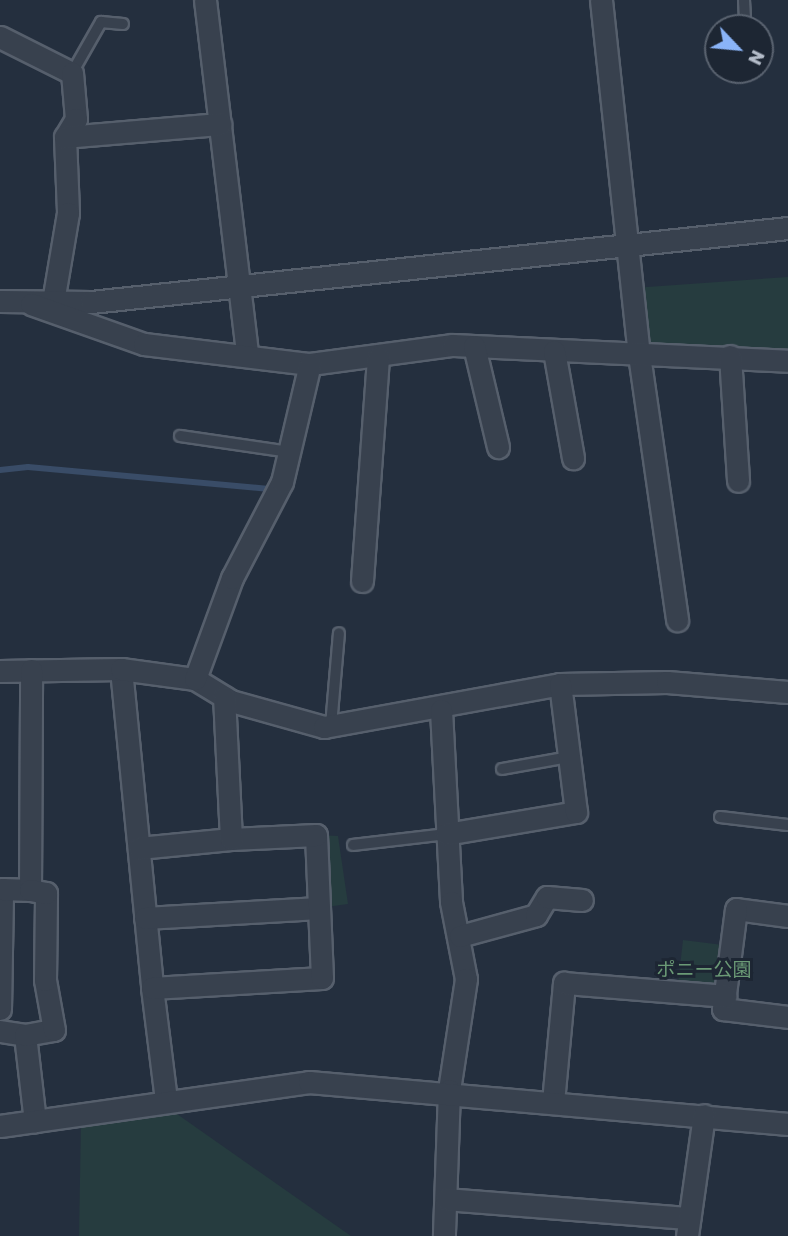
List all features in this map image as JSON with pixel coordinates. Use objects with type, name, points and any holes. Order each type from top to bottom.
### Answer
[{"type":"street","points":[[205,0],[247,352]]},
{"type":"street","points":[[601,0],[639,355],[677,620]]},
{"type":"street","points":[[0,37],[72,73],[76,119],[65,137],[68,213],[53,302]]},
{"type":"street","points":[[65,137],[220,124]]},
{"type":"street","points":[[0,301],[53,302],[239,287],[788,228]]},
{"type":"street","points":[[26,301],[144,344],[247,352],[310,364],[474,346],[639,355],[730,356],[788,361]]},
{"type":"street","points":[[474,346],[498,447]]},
{"type":"street","points":[[554,351],[573,458]]},
{"type":"street","points":[[730,356],[738,481]]},
{"type":"street","points":[[362,581],[378,358]]},
{"type":"street","points":[[195,679],[290,452],[310,364]]},
{"type":"street","points":[[121,669],[152,988],[166,1100]]},
{"type":"street","points":[[0,671],[121,669],[195,679],[224,697],[294,723],[331,726],[441,710],[560,684],[667,682],[788,692]]},
{"type":"street","points":[[30,890],[31,670]]},
{"type":"street","points":[[446,834],[576,812],[560,684]]},
{"type":"street","points":[[224,697],[232,839]]},
{"type":"street","points":[[441,710],[446,834],[466,979],[449,1090],[444,1236]]},
{"type":"street","points":[[139,848],[232,839],[316,835],[322,978],[152,988]]},
{"type":"street","points":[[0,1009],[2,889],[46,893],[45,980],[54,1030],[25,1035],[0,1031]]},
{"type":"street","points":[[460,936],[536,915],[547,897],[582,900]]},
{"type":"street","points":[[145,918],[319,908]]},
{"type":"street","points":[[788,916],[736,908],[723,1009],[788,1017]]},
{"type":"street","points":[[553,1102],[564,983],[725,996]]},
{"type":"street","points":[[25,1035],[35,1121]]},
{"type":"street","points":[[0,1126],[166,1100],[309,1082],[449,1090],[788,1124]]},
{"type":"street","points":[[446,1199],[688,1227],[704,1115]]},
{"type":"lane","points":[[72,73],[101,22],[124,23]]},
{"type":"lane","points":[[180,436],[290,452]]},
{"type":"lane","points":[[331,726],[339,633]]},
{"type":"lane","points":[[502,769],[569,757]]},
{"type":"lane","points":[[720,817],[788,825]]},
{"type":"lane","points":[[353,845],[446,834]]},
{"type":"green space","points":[[788,277],[788,363],[639,355],[633,288]]},
{"type":"green space","points":[[316,835],[338,836],[348,904],[319,908]]},
{"type":"green space","name":"ポニー公園","points":[[683,940],[731,946],[726,998],[677,993]]},
{"type":"green space","points":[[167,1107],[351,1236],[79,1236],[81,1122]]},
{"type":"waterway","points":[[0,470],[28,467],[269,489]]}]
